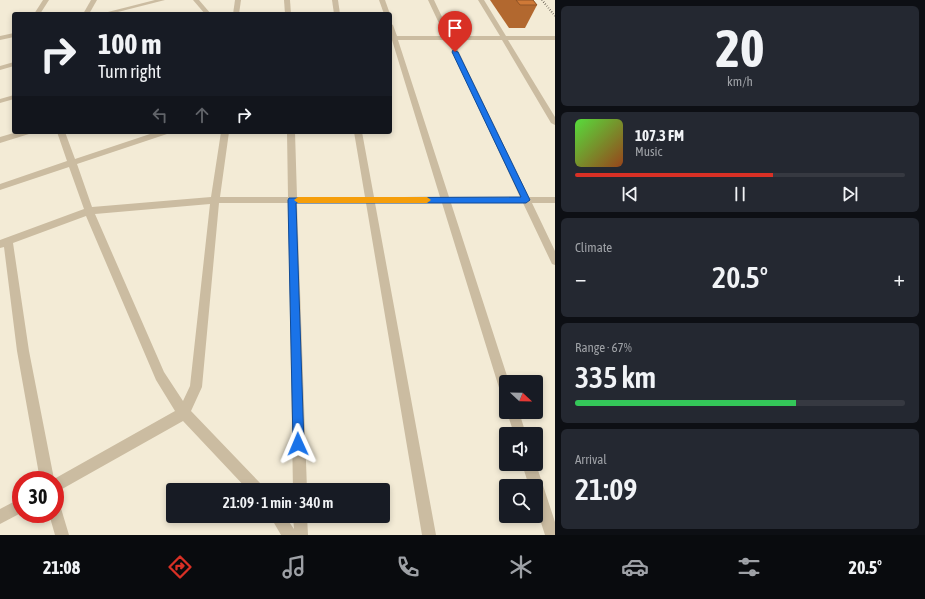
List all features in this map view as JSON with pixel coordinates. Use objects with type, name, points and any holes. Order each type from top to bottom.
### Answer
[{"type":"street","points":[[38,12],[46,0]]},
{"type":"street","points":[[87,12],[94,0]]},
{"type":"street","points":[[110,12],[139,3],[162,0]]},
{"type":"street","points":[[196,0],[206,12]]},
{"type":"street","points":[[236,12],[238,0]]},
{"type":"street","points":[[287,0],[288,12]]},
{"type":"street","points":[[335,0],[337,12]]},
{"type":"street","points":[[382,0],[386,12]]},
{"type":"street","points":[[431,0],[555,261]]},
{"type":"street","points":[[481,0],[555,123]]},
{"type":"street","points":[[0,38],[12,35]]},
{"type":"street","points":[[501,375],[446,200],[392,38],[555,39]]},
{"type":"street","points":[[0,68],[12,65]]},
{"type":"street","points":[[0,101],[12,98]]},
{"type":"street","points":[[0,140],[20,134]]},
{"type":"street","points":[[63,134],[89,211],[160,376],[184,413],[250,483]]},
{"type":"street","points":[[0,186],[158,134]]},
{"type":"street","points":[[64,481],[184,413],[196,387],[215,200],[225,134]]},
{"type":"street","points":[[291,134],[300,483]]},
{"type":"street","points":[[358,134],[429,535]]},
{"type":"street","points":[[45,471],[4,242],[89,211],[215,200],[555,200]]},
{"type":"street","points":[[531,471],[552,535]]},
{"type":"street","points":[[0,517],[12,511]]},
{"type":"street","points":[[59,523],[62,535]]},
{"type":"street","points":[[281,523],[289,535]]},
{"type":"street","points":[[300,523],[301,535]]},
{"type":"building","points":[[516,0],[533,0],[537,5],[520,5]]},
{"type":"railway","points":[[542,0],[555,16]]},
{"type":"slow traffic","points":[[298,200],[427,200]]},
{"type":"route","points":[[298,444],[292,200],[526,200],[455,52]]}]
